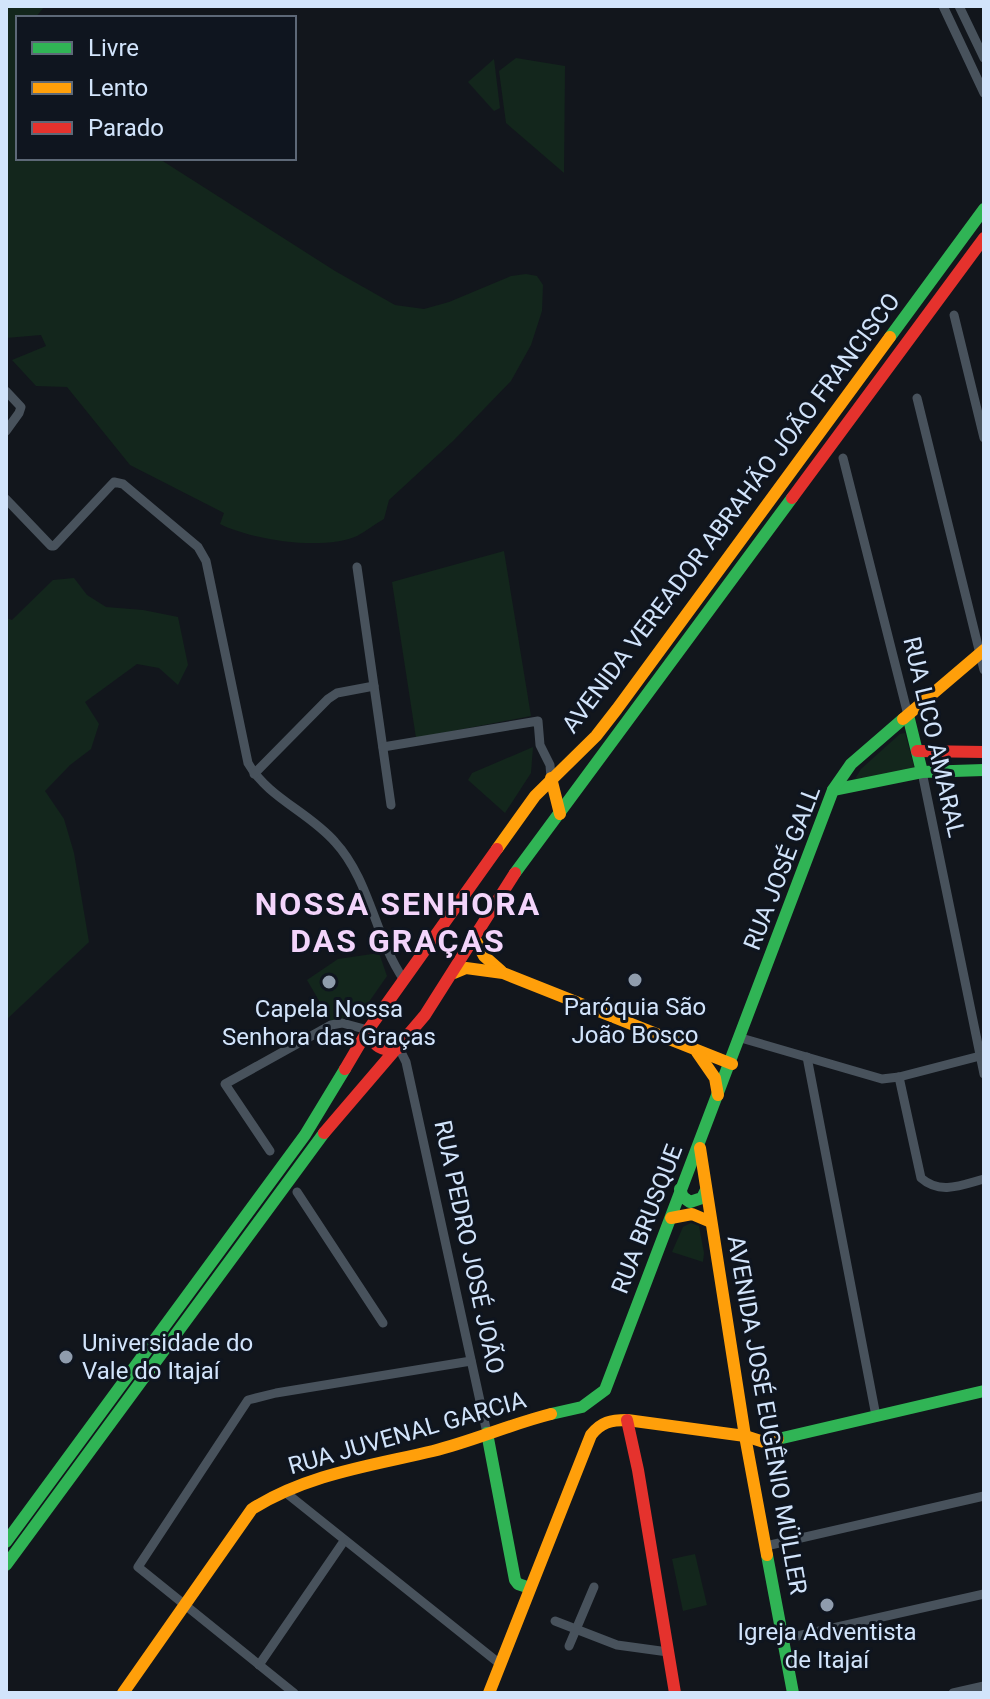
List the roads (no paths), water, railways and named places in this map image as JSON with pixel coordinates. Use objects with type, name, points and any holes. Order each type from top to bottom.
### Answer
[{"type":"main road","name":"AVENIDA VEREADOR ABRAHÃO JOÃO FRANCISCO","points":[[6,1542],[305,1135],[368,1030],[535,796],[596,736],[617,709],[984,209]]},
{"type":"main road","name":"AVENIDA VEREADOR ABRAHÃO JOÃO FRANCISCO","points":[[6,1565],[311,1149],[399,1048],[454,973],[517,870],[984,238]]},
{"type":"main road","name":"RUA JOSÉ GALL","points":[[732,1064],[833,790],[851,764],[982,652]]},
{"type":"main road","name":"RUA LICO AMARAL","points":[[908,715],[922,772]]},
{"type":"main road","points":[[917,751],[984,752]]},
{"type":"main road","points":[[833,790],[922,772],[984,770]]},
{"type":"main road","points":[[551,778],[560,814]]},
{"type":"main road","points":[[475,939],[489,962],[503,973]]},
{"type":"main road","points":[[454,973],[466,968],[503,973],[732,1064]]},
{"type":"main road","points":[[368,1030],[377,1048],[384,1051],[399,1048]]},
{"type":"main road","points":[[697,1052],[715,1078],[719,1098]]},
{"type":"main road","name":"RUA BRUSQUE","points":[[605,1390],[680,1189],[732,1064]]},
{"type":"main road","name":"AVENIDA JOSÉ EUGÊNIO MÜLLER","points":[[699,1144],[745,1436],[793,1693]]},
{"type":"main road","points":[[680,1189],[683,1197],[690,1202],[702,1198],[706,1190]]},
{"type":"main road","points":[[671,1218],[695,1214],[711,1222]]},
{"type":"main road","name":"RUA JUVENAL GARCIA","points":[[123,1693],[252,1509],[268,1498],[332,1474],[434,1450],[541,1416],[580,1409],[594,1403],[605,1390]]},
{"type":"main road","points":[[489,1693],[591,1435],[598,1425],[609,1420],[627,1420],[745,1436],[764,1442],[984,1391]]},
{"type":"main road","points":[[627,1420],[675,1693]]},
{"type":"main road","name":"RUA PEDRO JOSÉ JOÃO","points":[[487,1433],[515,1580],[530,1588]]},
{"type":"street","points":[[943,6],[983,90]]},
{"type":"street","points":[[959,6],[984,58]]},
{"type":"street","points":[[954,315],[984,438]]},
{"type":"street","points":[[6,391],[21,407],[6,431]]},
{"type":"street","points":[[917,398],[984,670]]},
{"type":"street","name":"RUA LICO AMARAL","points":[[843,458],[908,715]]},
{"type":"street","points":[[6,499],[54,546],[114,482],[118,482],[198,547],[206,561],[241,741],[254,774],[334,841],[351,865],[404,980]]},
{"type":"street","points":[[357,567],[391,805]]},
{"type":"street","points":[[254,774],[328,699],[337,693],[374,686]]},
{"type":"street","points":[[383,747],[538,721],[540,745],[550,765],[551,778]]},
{"type":"street","name":"RUA LICO AMARAL","points":[[922,772],[984,1074]]},
{"type":"street","points":[[270,1151],[225,1084],[331,1025],[342,1023],[368,1030]]},
{"type":"street","points":[[741,1038],[882,1079],[980,1056]]},
{"type":"street","name":"RUA PEDRO JOSÉ JOÃO","points":[[399,1048],[406,1062],[487,1433]]},
{"type":"street","points":[[807,1057],[876,1416]]},
{"type":"street","points":[[899,1077],[921,1178],[943,1189],[984,1179]]},
{"type":"street","points":[[297,1192],[383,1323]]},
{"type":"street","points":[[294,1693],[138,1567],[248,1400],[471,1361]]},
{"type":"street","points":[[285,1492],[500,1664]]},
{"type":"street","points":[[766,1546],[984,1496]]},
{"type":"street","points":[[259,1665],[344,1541]]},
{"type":"street","points":[[569,1646],[594,1587]]},
{"type":"street","points":[[784,1639],[984,1594]]},
{"type":"street","points":[[555,1621],[625,1647],[668,1652]]},
{"type":"street","points":[[953,1693],[984,1686]]},
{"type":"place","name":"Paróquia São João Bosco","points":[[635,980]]},
{"type":"place","name":"Capela Nossa Senhora das Graças","points":[[329,982]]},
{"type":"place","name":"Universidade do Vale do Itajaí","points":[[66,1357]]},
{"type":"place","name":"Igreja Adventista de Itajaí","points":[[827,1605]]},
{"type":"district","name":"NOSSA SENHORA DAS GRAÇAS","points":[[398,922]]}]
